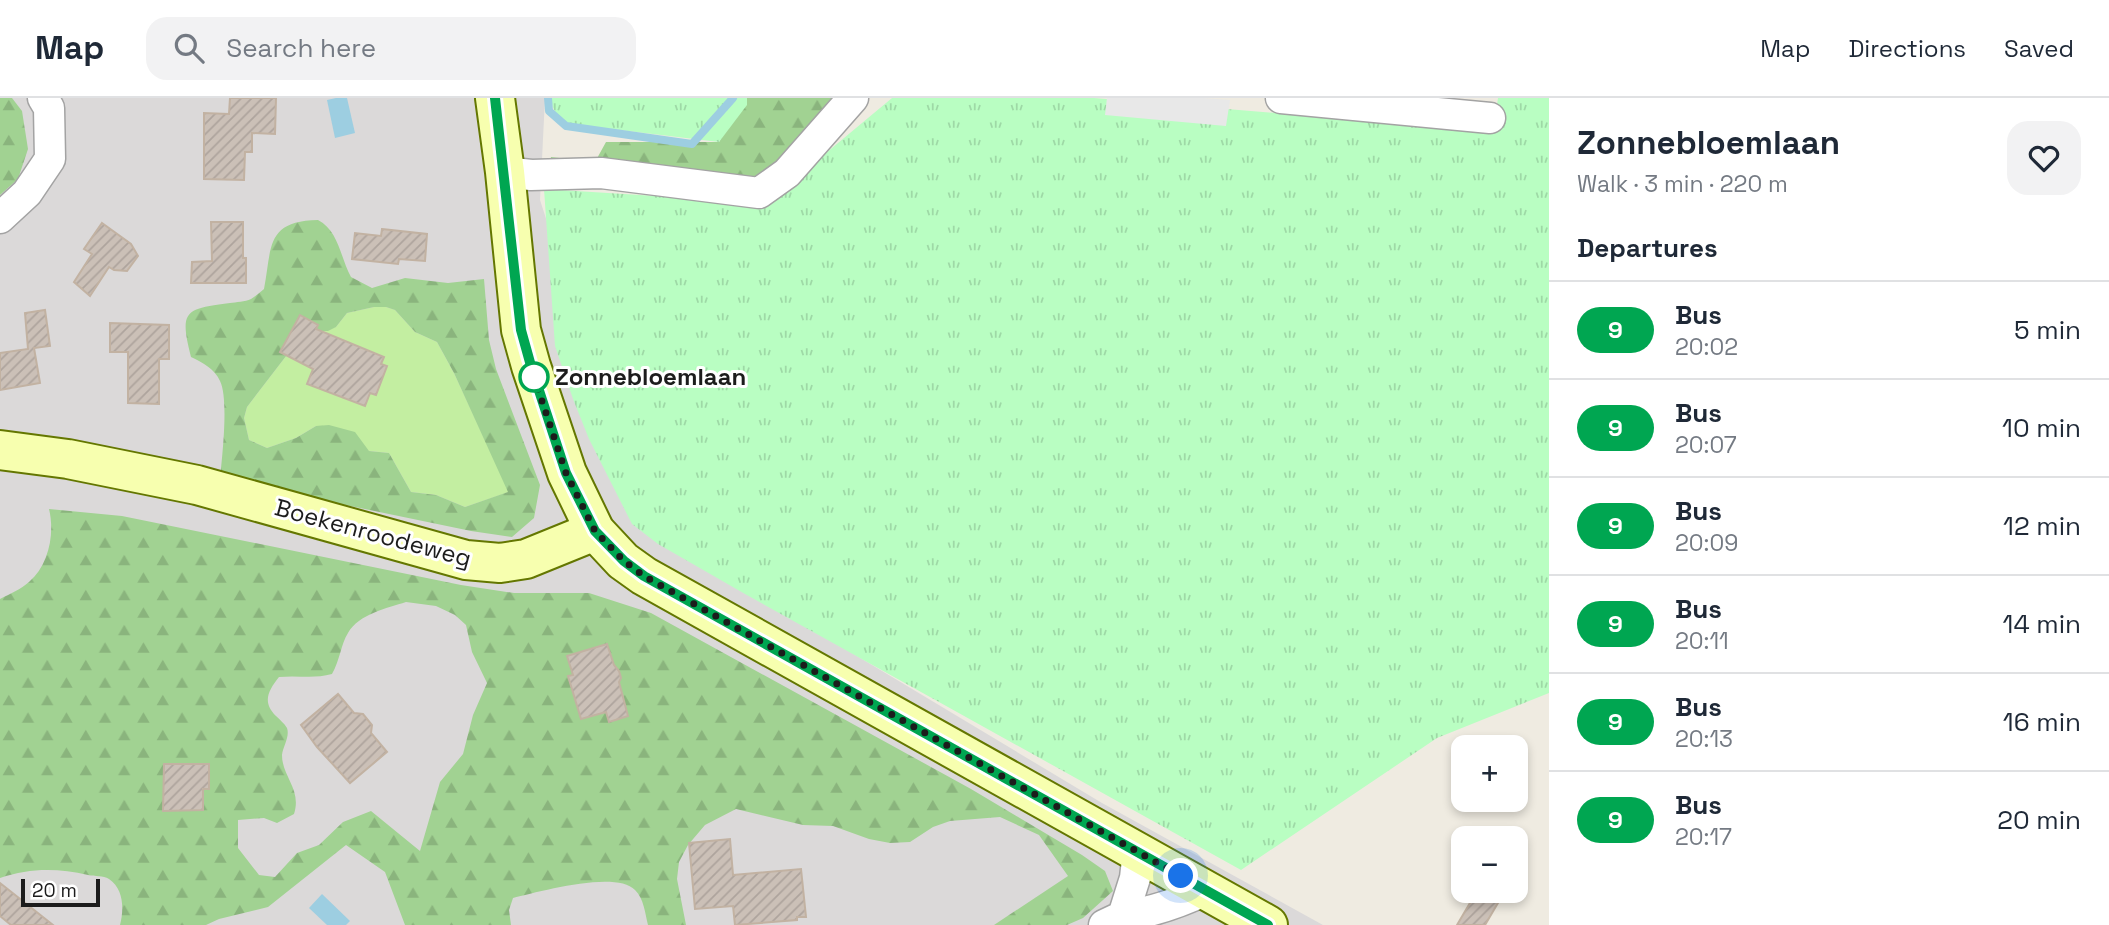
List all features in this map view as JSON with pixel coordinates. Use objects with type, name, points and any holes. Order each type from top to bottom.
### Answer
[{"type":"main road","points":[[495,98],[521,330],[566,473],[595,531],[624,561],[644,576],[1268,925]]},
{"type":"main road","name":"Boekenroodeweg","points":[[0,450],[68,459],[197,485],[466,560],[500,563],[526,559],[595,531]]},
{"type":"street","points":[[0,218],[27,193],[50,159],[49,108],[43,98]]},
{"type":"street","points":[[505,172],[601,173],[759,193],[787,173],[853,98]]},
{"type":"street","points":[[1281,98],[1490,118]]},
{"type":"street","points":[[1114,920],[1135,878],[1138,851]]},
{"type":"street","points":[[1114,920],[1175,905],[1206,890]]},
{"type":"shaded area","points":[[0,98],[545,98],[540,200],[647,530],[1102,803],[1323,925],[0,925]]},
{"type":"shaded area","points":[[1107,98],[1230,100],[1226,126],[1105,115]]},
{"type":"green space","points":[[0,98],[12,98],[22,111],[28,149],[18,179],[0,195]]},
{"type":"green space","points":[[551,98],[747,98],[747,105],[719,142],[570,124],[556,114]]},
{"type":"green space","points":[[744,98],[835,98],[754,187],[547,179],[551,157],[595,162],[606,142],[719,142]]},
{"type":"green space","points":[[892,98],[1094,98],[1457,128],[1494,125],[1498,98],[1549,98],[1549,693],[1437,738],[1241,870],[745,594],[658,544],[632,524],[589,439],[555,346],[544,189],[766,203]]},
{"type":"green space","points":[[318,220],[325,225],[335,238],[351,277],[372,288],[405,278],[448,283],[484,279],[489,340],[496,369],[540,485],[534,518],[512,537],[471,531],[220,479],[224,429],[223,390],[215,373],[191,357],[186,321],[195,310],[203,307],[255,297],[264,289],[274,239],[288,225]],"holes":[[[386,307],[395,310],[415,332],[437,342],[454,373],[508,492],[465,507],[436,495],[411,492],[389,453],[369,451],[355,432],[329,425],[316,426],[296,438],[267,448],[249,440],[244,418],[247,407],[293,347],[316,331],[328,331],[336,327],[347,313]]]},
{"type":"green space","points":[[374,307],[395,310],[415,332],[437,342],[509,492],[465,507],[436,495],[411,492],[389,453],[369,451],[316,426],[296,438],[267,448],[249,440],[244,418],[247,407],[293,347],[296,335],[336,327],[347,313]]},
{"type":"green space","points":[[49,509],[122,516],[461,585],[514,593],[589,593],[651,613],[971,789],[1082,855],[1105,871],[1113,891],[1083,918],[1067,925],[994,925],[1068,876],[1039,835],[1000,817],[950,821],[933,827],[910,842],[890,843],[869,839],[833,826],[803,825],[736,809],[705,825],[688,845],[679,862],[677,879],[686,925],[648,925],[642,902],[635,890],[625,884],[595,882],[513,898],[509,910],[511,925],[405,925],[385,872],[346,845],[268,907],[219,919],[206,925],[120,925],[120,894],[114,883],[107,878],[44,870],[0,878],[0,599],[26,585],[36,575],[49,548]],"holes":[[[406,602],[436,606],[455,615],[466,625],[472,652],[487,683],[473,715],[463,754],[440,782],[420,851],[371,811],[343,822],[319,845],[297,853],[275,877],[259,875],[238,848],[238,820],[264,818],[277,823],[294,814],[296,805],[296,797],[282,755],[288,735],[287,728],[272,711],[268,701],[275,682],[279,677],[332,674],[348,633],[359,621],[374,613]]]},
{"type":"water","points":[[347,98],[355,133],[335,138],[327,100]]},
{"type":"water","points":[[322,894],[350,921],[346,925],[327,925],[309,908]]},
{"type":"building","points":[[230,98],[276,98],[275,134],[252,133],[252,152],[245,152],[244,180],[204,179],[204,113],[229,114]]},
{"type":"building","points":[[211,222],[243,222],[246,283],[191,283],[192,262],[212,261]]},
{"type":"building","points":[[102,223],[131,244],[138,256],[127,271],[109,267],[90,296],[74,282],[92,254],[84,249]]},
{"type":"building","points":[[382,229],[427,234],[425,261],[399,259],[398,264],[352,259],[355,233],[381,236]]},
{"type":"building","points":[[45,310],[50,346],[34,348],[40,383],[0,390],[0,353],[28,349],[25,313]]},
{"type":"building","points":[[300,315],[318,325],[316,329],[384,357],[381,364],[387,366],[376,395],[370,393],[365,406],[307,384],[313,369],[280,352]]},
{"type":"building","points":[[110,323],[169,325],[169,359],[159,359],[159,404],[128,403],[128,352],[110,352]]},
{"type":"building","points":[[607,644],[614,665],[619,671],[619,682],[628,716],[609,722],[606,712],[581,719],[568,676],[573,675],[567,656]]},
{"type":"building","points":[[338,694],[354,713],[363,714],[372,725],[371,733],[387,752],[350,783],[301,725]]},
{"type":"building","points":[[164,764],[209,764],[209,789],[203,789],[203,810],[163,811]]},
{"type":"building","points":[[730,839],[733,875],[801,869],[806,917],[735,925],[733,906],[695,909],[689,843]]},
{"type":"building","points":[[0,883],[53,925],[11,925],[0,916]]},
{"type":"building","points":[[1470,903],[1498,903],[1485,925],[1457,925]]},
{"type":"waterway","points":[[548,98],[549,111],[566,126],[692,144],[733,98]]},
{"type":"bus line","name":"9","points":[[495,98],[521,330],[566,473],[595,531],[624,561],[644,576],[1268,925]]},
{"type":"place","name":"Zonnebloemlaan","points":[[534,377]]},
{"type":"route","points":[[534,377],[566,473],[595,531],[624,561],[644,576],[1181,876]]}]
